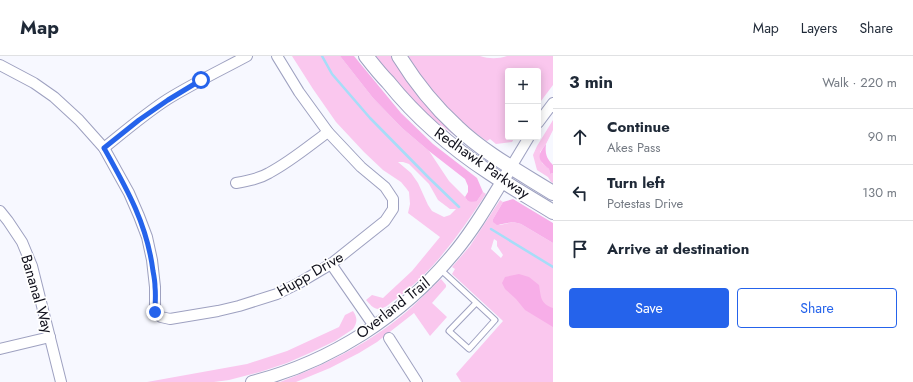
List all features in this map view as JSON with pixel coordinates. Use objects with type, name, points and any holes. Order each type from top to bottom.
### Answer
[{"type":"main road","name":"Redhawk Parkway","points":[[366,56],[399,96],[425,122],[464,155],[502,181],[553,212]]},
{"type":"main road","name":"Redhawk Parkway","points":[[398,56],[434,104],[457,128],[498,159],[553,193]]},
{"type":"street","points":[[0,65],[34,83],[54,97],[79,120],[104,148],[139,120],[168,100],[201,80],[248,56]]},
{"type":"street","points":[[236,183],[268,174],[285,164],[328,132],[299,92],[277,56]]},
{"type":"street","points":[[541,118],[553,103]]},
{"type":"street","name":"Hupp Drive","points":[[104,148],[129,193],[146,237],[152,260],[156,287],[155,312],[161,317],[170,319],[232,308],[277,294],[300,283],[331,264],[385,221],[393,210],[393,199],[385,187],[361,168],[328,132]]},
{"type":"street","points":[[511,167],[527,140]]},
{"type":"street","name":"Overland Trail","points":[[252,382],[288,371],[332,352],[374,326],[406,302],[440,269],[465,239],[511,167]]},
{"type":"street","name":"Bananal Way","points":[[0,211],[22,242],[32,266],[61,382]]},
{"type":"street","points":[[331,264],[374,326]]},
{"type":"street","points":[[0,349],[50,337]]},
{"type":"street","points":[[389,338],[417,382]]},
{"type":"lane","points":[[440,269],[476,303],[494,320],[468,349],[449,331],[476,303]]},
{"type":"shaded area","points":[[292,56],[340,56],[373,98],[402,128],[429,151],[449,181],[467,200],[477,201],[483,192],[486,194],[446,251],[410,288],[381,309],[374,308],[366,300],[372,295],[383,298],[412,271],[440,237],[408,213],[410,204],[409,192],[406,188],[401,182],[383,170],[364,152],[336,122]],"holes":[[[398,162],[409,164],[429,184],[438,200],[450,209],[456,209],[450,215],[444,217],[432,211],[418,183],[411,173]]]},
{"type":"shaded area","points":[[340,56],[354,56],[401,113],[433,144],[477,178],[483,192],[477,201],[472,202],[467,200],[465,197],[468,192],[468,186],[465,179],[402,128],[373,98]]},
{"type":"shaded area","points":[[372,56],[391,56],[401,70],[490,161],[421,111]]},
{"type":"shaded area","points":[[405,56],[480,56],[487,58],[500,58],[507,56],[553,56],[553,85],[541,101],[541,68],[505,68],[505,140],[513,140],[512,142],[496,144],[490,139],[487,141],[463,123],[433,91]]},
{"type":"shaded area","points":[[553,120],[553,130],[540,152],[542,163],[549,169],[550,174],[553,173],[553,183],[548,177],[537,170],[533,155]]},
{"type":"shaded area","points":[[546,144],[546,155],[553,165],[553,173],[550,174],[549,169],[540,160],[541,152]]},
{"type":"shaded area","points":[[513,199],[553,223],[553,243],[521,224],[513,222],[497,225],[493,222],[493,219],[503,202]]},
{"type":"shaded area","points":[[500,200],[503,202],[493,219],[500,225],[513,222],[521,224],[553,243],[553,382],[461,382],[456,374],[503,321],[452,274],[455,269],[452,267],[470,246]],"holes":[[[494,239],[497,241],[497,246],[503,255],[501,258],[491,249]]]},
{"type":"shaded area","points":[[519,274],[529,277],[539,285],[543,302],[553,308],[553,327],[525,310],[505,289],[502,283],[505,277]]},
{"type":"shaded area","points":[[441,279],[446,287],[432,303],[447,317],[430,336],[414,313],[377,342],[330,368],[296,382],[280,382],[333,359],[382,331],[416,304]]},
{"type":"shaded area","points":[[353,311],[356,324],[353,329],[335,341],[287,363],[229,380],[214,382],[147,382],[247,364],[287,351],[339,327],[345,315]]},
{"type":"waterway","points":[[322,56],[332,74],[370,118],[459,207]]},
{"type":"waterway","points":[[491,229],[553,267]]},
{"type":"route","points":[[155,312],[156,287],[152,260],[146,237],[129,193],[104,148],[139,120],[201,80]]}]
